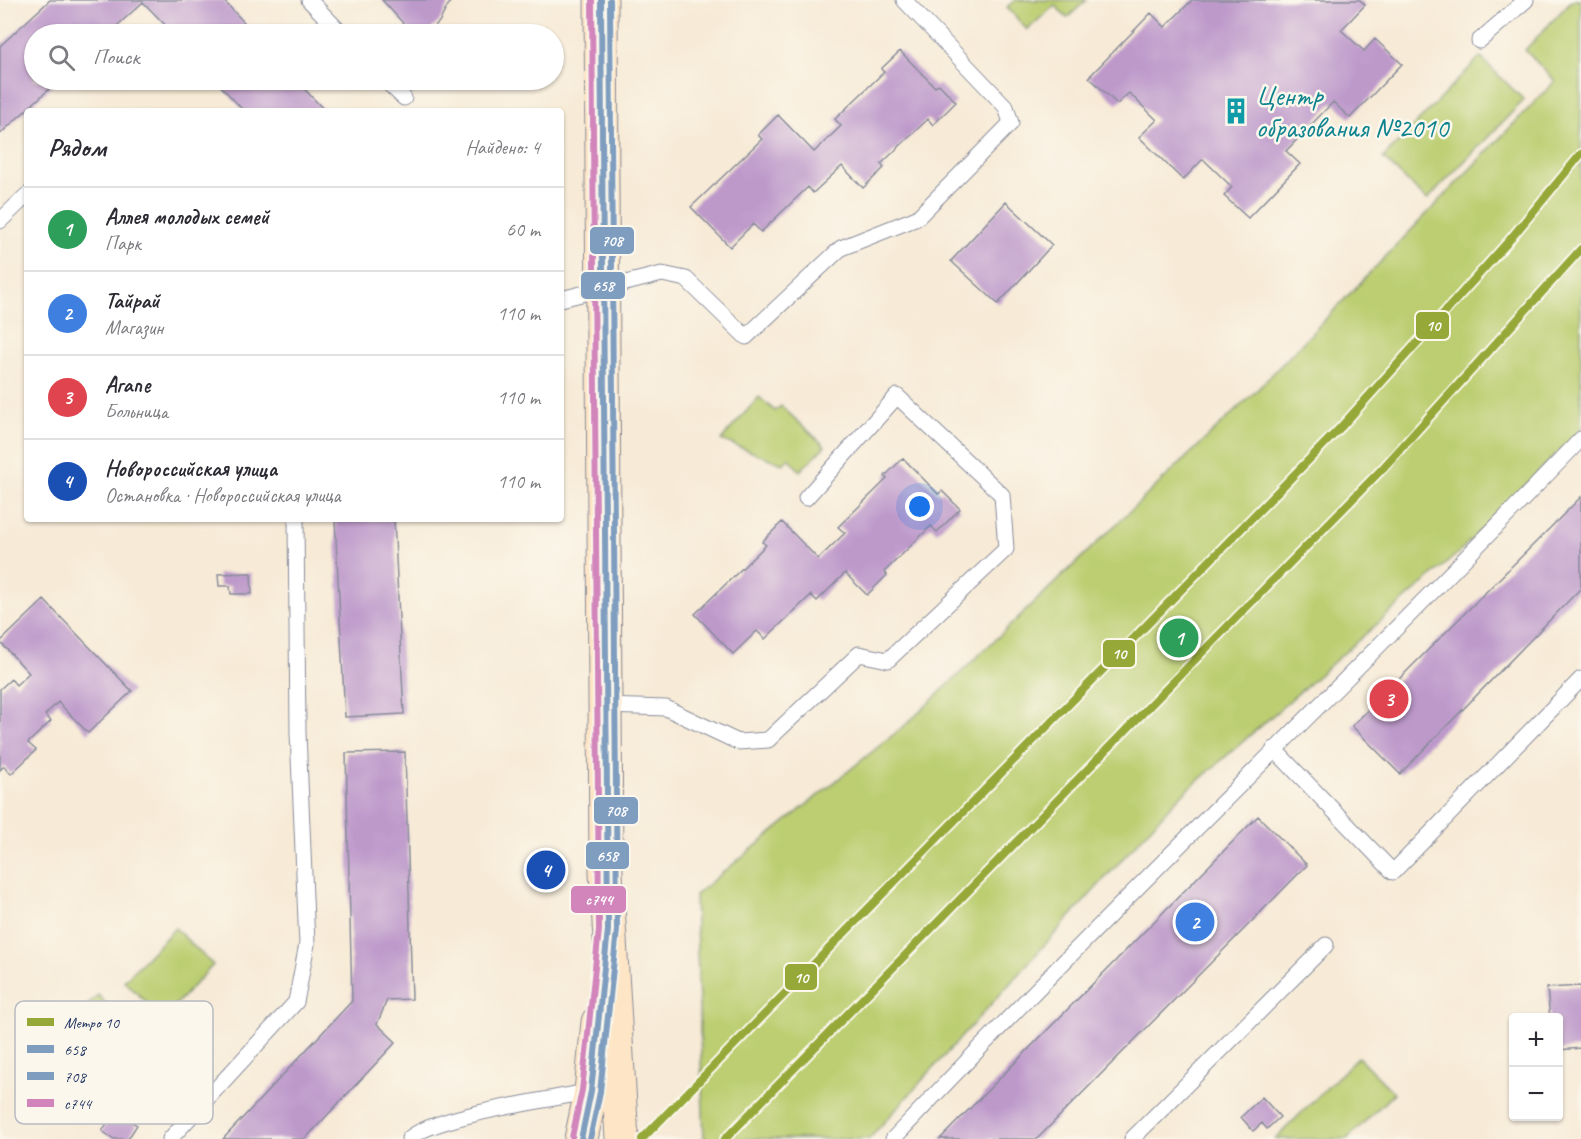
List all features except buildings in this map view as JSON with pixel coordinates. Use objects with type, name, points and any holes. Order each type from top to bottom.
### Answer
[{"type":"street","points":[[601,0],[608,930],[621,1139]]},
{"type":"street","points":[[581,1139],[591,1091],[608,930]]},
{"type":"lane","points":[[309,0],[332,24]]},
{"type":"lane","points":[[564,298],[662,274],[686,279],[746,337],[841,248],[917,218],[1011,123],[1006,107],[904,0]]},
{"type":"lane","points":[[1479,41],[1526,0]]},
{"type":"lane","points":[[396,90],[404,98]]},
{"type":"lane","points":[[0,221],[24,198]]},
{"type":"lane","points":[[606,706],[666,708],[738,742],[768,740],[859,654],[888,660],[1006,549],[1002,495],[897,396],[806,498]]},
{"type":"lane","points":[[893,1139],[1274,748],[1470,556],[1581,439]]},
{"type":"lane","points":[[213,1092],[296,1002],[307,944],[298,734],[296,522]]},
{"type":"lane","points":[[1274,748],[1393,872],[1581,679]]},
{"type":"lane","points":[[1132,1139],[1326,945]]},
{"type":"lane","points":[[409,1139],[414,1134],[446,1121],[591,1091]]},
{"type":"lane","points":[[170,1139],[184,1124]]},
{"type":"green space","points":[[1015,0],[1087,0],[1067,18],[1055,5],[1027,30],[1007,7]]},
{"type":"green space","points":[[1572,0],[1581,0],[1581,429],[1457,554],[1175,801],[869,1139],[704,1139],[695,895],[909,722],[1257,390],[1555,81],[1525,50]]},
{"type":"green space","points":[[1480,57],[1524,100],[1427,200],[1383,158]]},
{"type":"green space","points":[[759,397],[775,411],[781,406],[825,446],[800,471],[789,458],[783,464],[721,440]]},
{"type":"green space","points":[[175,928],[213,965],[179,1001],[145,1001],[124,981]]},
{"type":"green space","points":[[98,995],[104,1001],[92,1001]]},
{"type":"green space","points":[[1358,1057],[1394,1093],[1347,1139],[1275,1139]]},
{"type":"metro line","name":"10","points":[[642,1139],[1341,427],[1507,243],[1581,154]]},
{"type":"metro line","name":"10","points":[[725,1139],[1383,468],[1581,249]]},
{"type":"transit line","name":"с744","points":[[572,1137],[582,1090],[599,930],[592,0]]},
{"type":"transit line","name":"658","points":[[581,1139],[591,1091],[608,930],[601,0]]},
{"type":"transit line","name":"708","points":[[590,1139],[600,1092],[617,930],[610,0]]},
{"type":"place","name":"Центр образования №2010","points":[[1236,111]]},
{"type":"place","name":"Аллея молодых семей","points":[[1179,638]]},
{"type":"place","name":"Агапе","points":[[1389,699]]},
{"type":"place","name":"Новороссийская улица","points":[[546,870]]},
{"type":"place","name":"Тайрай","points":[[1195,922]]}]
